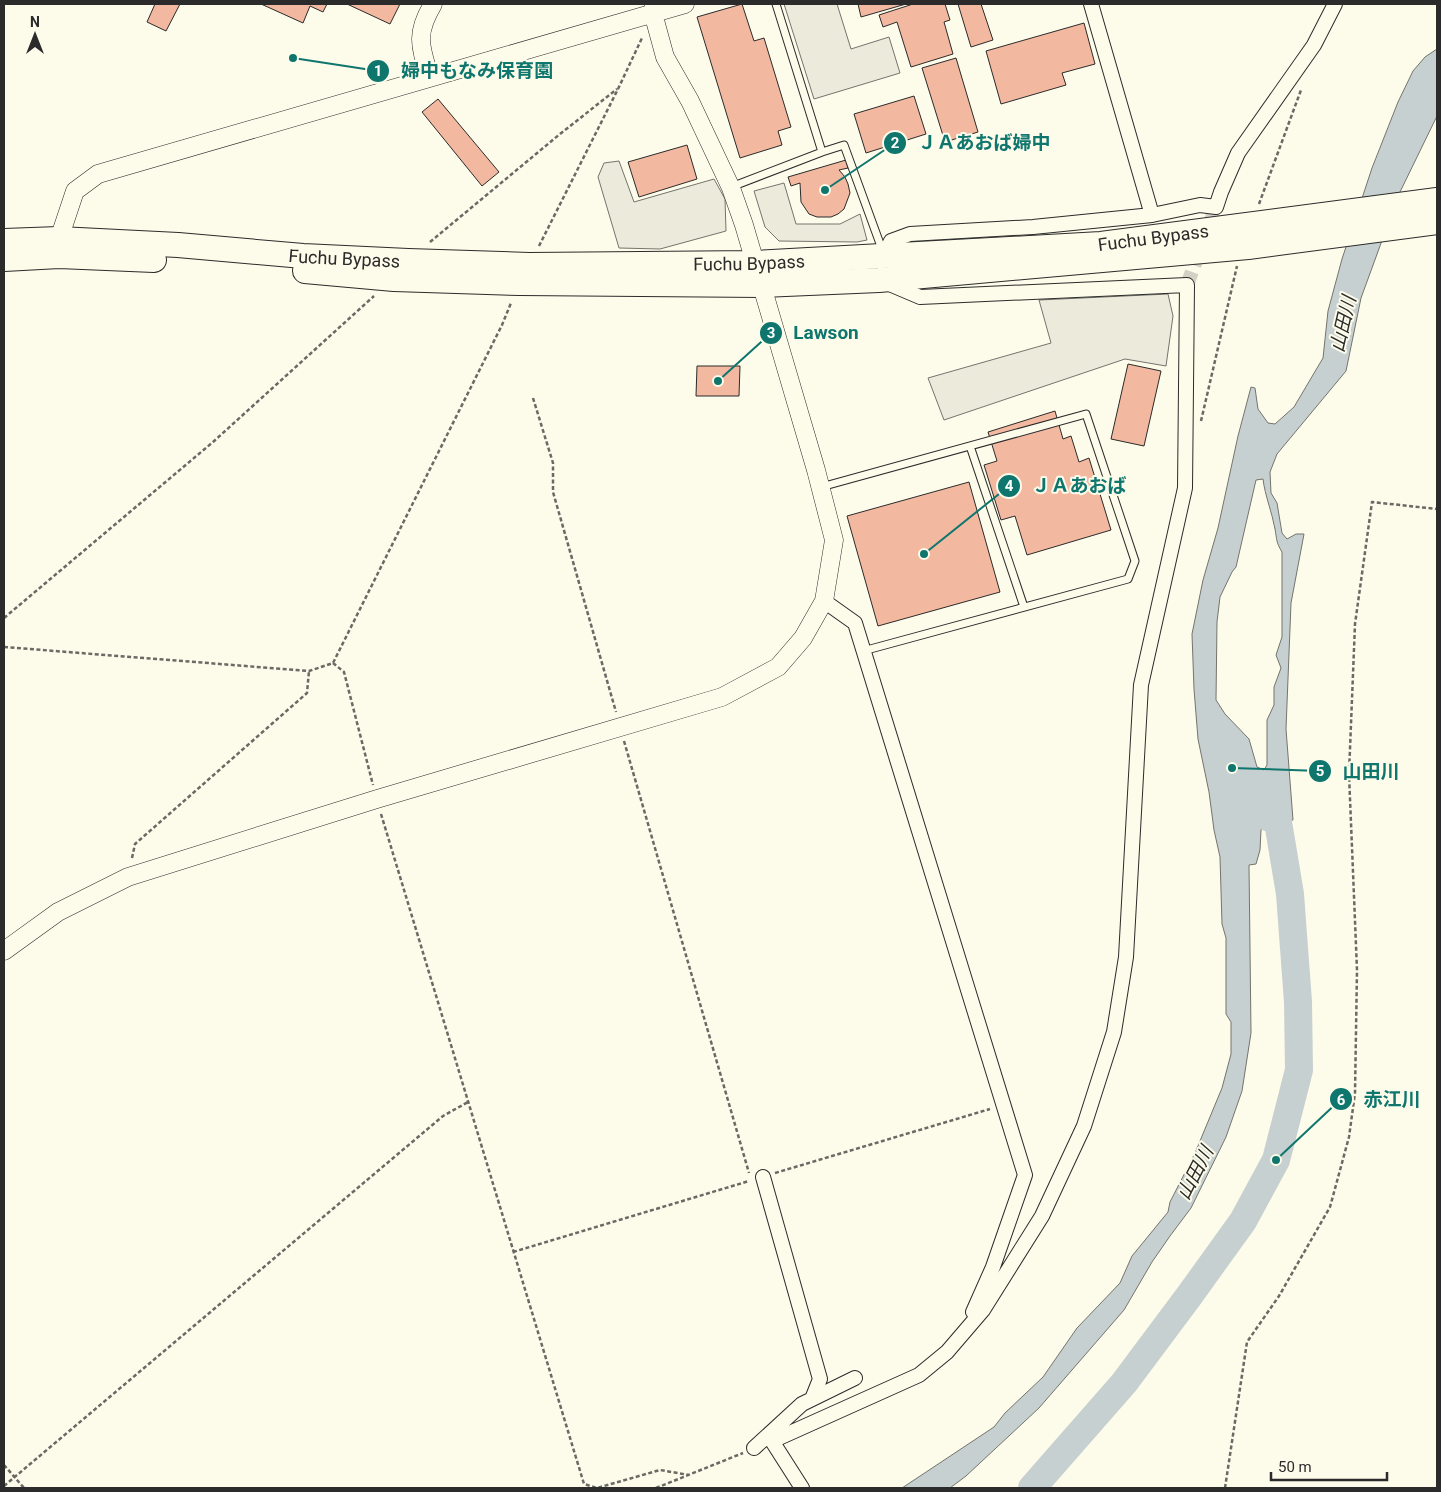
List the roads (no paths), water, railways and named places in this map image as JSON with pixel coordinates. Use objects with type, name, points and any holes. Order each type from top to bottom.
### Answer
[{"type":"highway","name":"Fuchu Bypass","points":[[59,248],[178,245],[303,256],[408,261],[525,274],[762,285],[879,280],[1250,236],[1437,200]]},
{"type":"highway","name":"Fuchu Bypass","points":[[59,248],[185,262],[394,279],[755,263],[1250,236],[1437,222]]},
{"type":"highway","points":[[4,241],[59,248]]},
{"type":"highway","points":[[4,259],[59,248]]},
{"type":"street","points":[[430,78],[421,50],[420,30],[433,4]]},
{"type":"street","points":[[59,248],[75,191],[98,174],[430,78],[653,9],[685,4]]},
{"type":"street","points":[[1091,4],[1152,215]]},
{"type":"street","points":[[884,255],[891,241],[910,234],[1033,227],[1152,215],[1200,205],[1216,207],[1238,153],[1314,45],[1335,4]]},
{"type":"street","points":[[4,951],[58,912],[128,877],[377,799],[722,697],[778,667],[803,638],[824,601],[834,540],[744,224],[731,188],[690,101],[665,57],[653,9]]},
{"type":"street","points":[[802,1488],[772,1441],[919,1375],[946,1352],[983,1310],[1042,1216],[1084,1126],[1114,1032],[1126,957],[1141,685],[1185,488],[1187,285],[920,298],[879,280]]},
{"type":"street","points":[[824,601],[855,623],[1025,1175],[993,1267],[966,1330]]},
{"type":"street","points":[[757,1178],[820,1379],[812,1399]]},
{"type":"street","points":[[754,1448],[802,1404],[855,1378]]},
{"type":"lane","points":[[776,4],[822,152]]},
{"type":"lane","points":[[731,188],[844,145],[884,255]]},
{"type":"lane","points":[[820,487],[1086,414],[1135,561],[1128,579],[863,651]]},
{"type":"lane","points":[[970,446],[1024,607]]},
{"type":"water","name":"山田川","points":[[1437,49],[1437,116],[1399,194],[1361,298],[1346,371],[1277,454],[1270,472],[1271,493],[1277,503],[1282,533],[1287,539],[1296,534],[1304,534],[1291,603],[1286,729],[1293,820],[1266,823],[1261,830],[1260,850],[1256,864],[1249,865],[1251,1033],[1242,1091],[1226,1137],[1191,1208],[1152,1262],[1124,1310],[1039,1408],[966,1476],[950,1488],[902,1488],[994,1427],[1005,1413],[1043,1377],[1077,1328],[1120,1283],[1132,1256],[1168,1212],[1170,1202],[1195,1153],[1222,1088],[1231,1054],[1231,1022],[1226,1014],[1226,938],[1222,924],[1220,857],[1198,739],[1192,634],[1203,580],[1218,528],[1251,387],[1255,388],[1258,409],[1268,423],[1275,424],[1294,407],[1323,358],[1328,311],[1342,259],[1372,168],[1398,102],[1413,71],[1425,57]],"holes":[[[1263,479],[1277,541],[1282,552],[1282,637],[1276,655],[1281,668],[1274,687],[1274,705],[1267,720],[1267,765],[1264,770],[1257,767],[1249,739],[1225,714],[1216,700],[1217,622],[1220,597],[1236,567],[1256,480]]]},
{"type":"waterway","points":[[1032,1488],[1124,1383],[1189,1296],[1243,1221],[1276,1160],[1299,1070],[1298,1002],[1290,894],[1278,822],[1245,806]]},
{"type":"tunnel","points":[[1187,285],[1216,207]]},
{"type":"place","name":"婦中もなみ保育園","points":[[293,58]]},
{"type":"place","name":"ＪＡあおば婦中","points":[[825,190]]},
{"type":"place","name":"Lawson","points":[[718,381]]},
{"type":"place","name":"ＪＡあおば","points":[[924,554]]},
{"type":"place","name":"山田川","points":[[1232,768]]},
{"type":"place","name":"赤江川","points":[[1276,1160]]}]
